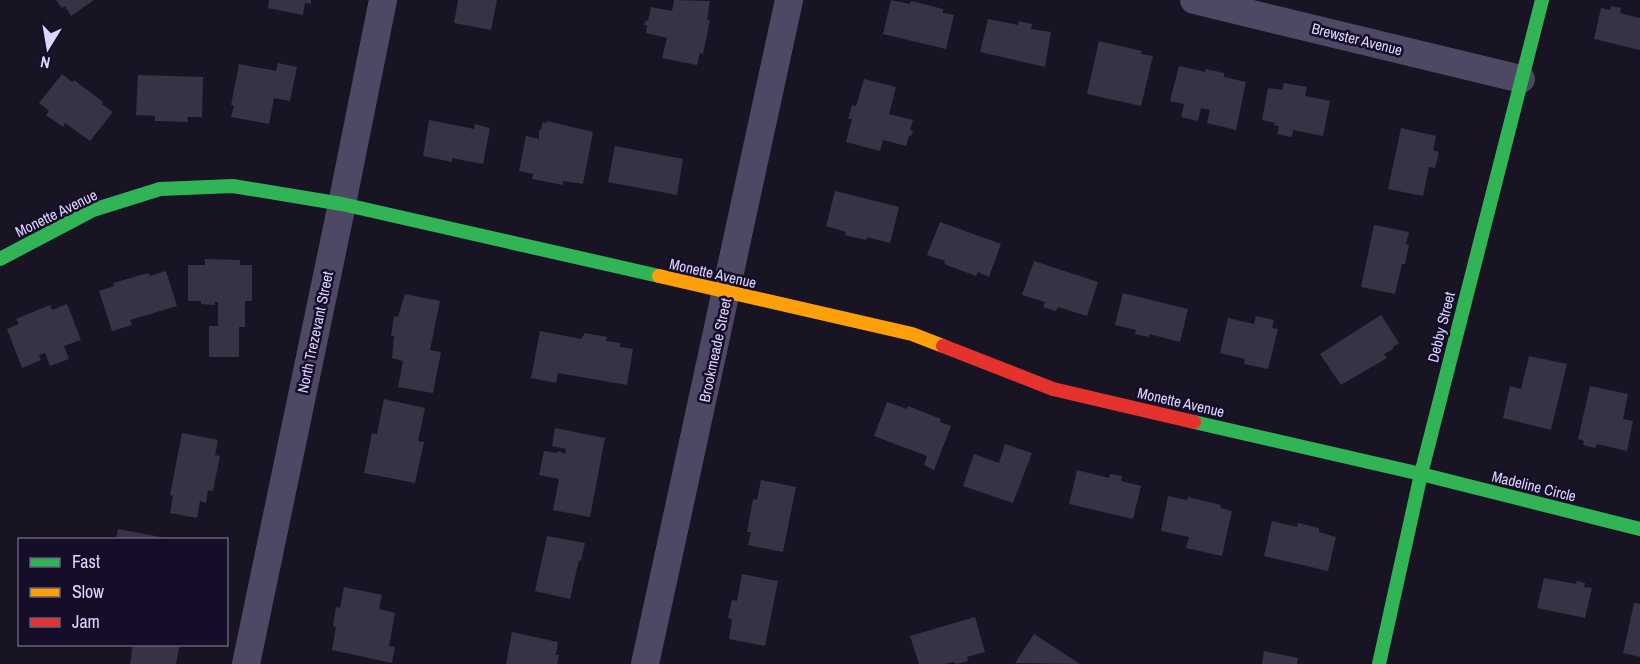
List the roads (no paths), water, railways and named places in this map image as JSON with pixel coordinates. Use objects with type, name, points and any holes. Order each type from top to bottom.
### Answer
[{"type":"street","name":"North Trezevant Street","points":[[246,664],[383,0]]},
{"type":"street","name":"Brookmeade Street","points":[[645,664],[789,0]]},
{"type":"street","name":"Brewster Avenue","points":[[1194,0],[1521,79]]},
{"type":"street","name":"Debby Street","points":[[1379,664],[1421,474],[1542,0]]},
{"type":"street","name":"Monette Avenue","points":[[0,259],[93,210],[160,189],[233,186],[342,204],[912,334],[1053,389],[1421,474]]},
{"type":"street","name":"Madeline Circle","points":[[1421,474],[1640,529]]}]
